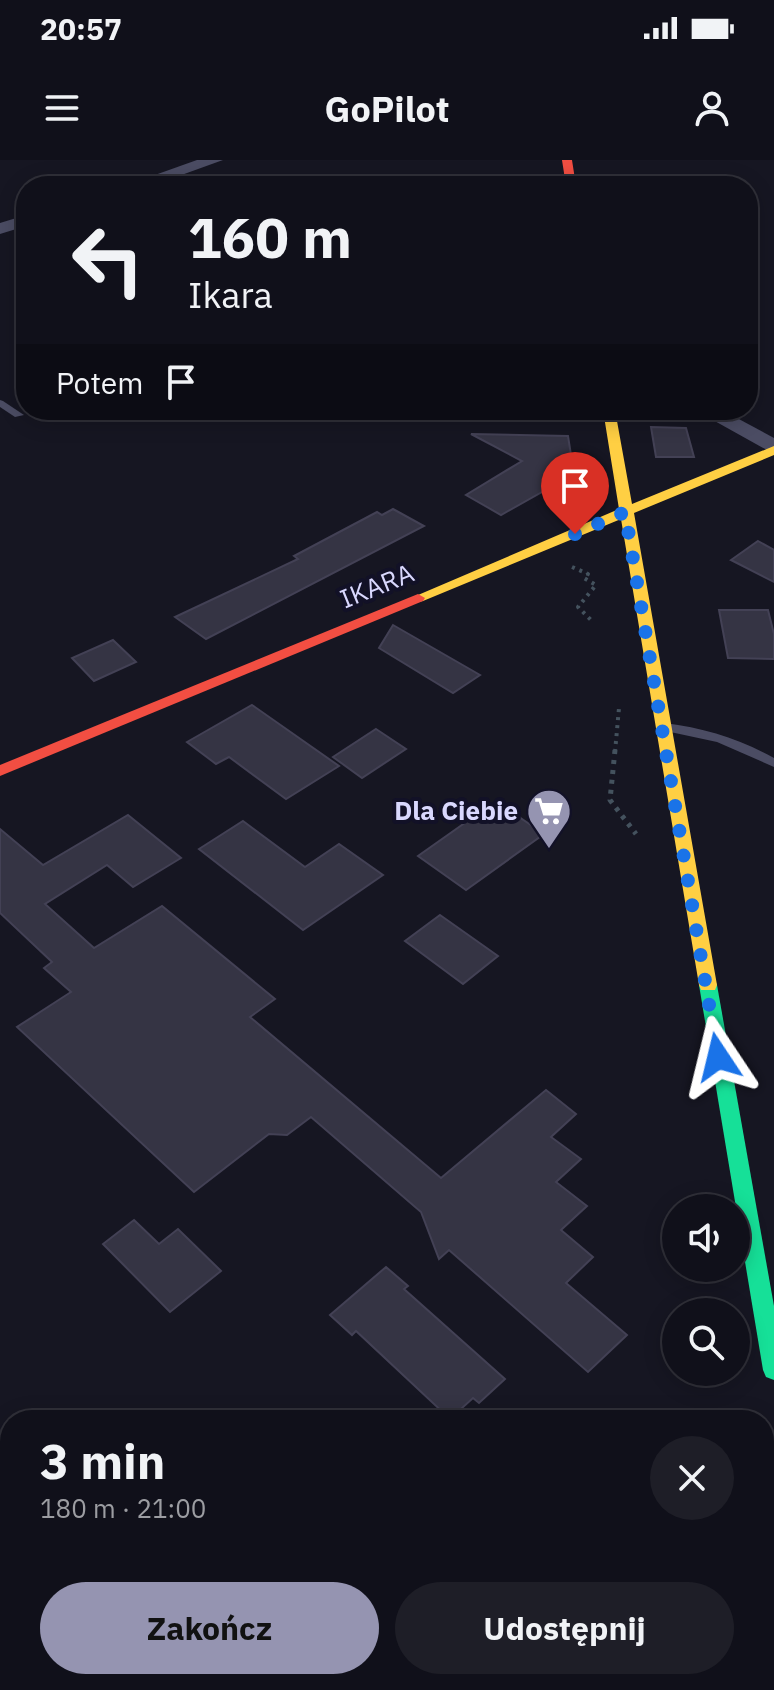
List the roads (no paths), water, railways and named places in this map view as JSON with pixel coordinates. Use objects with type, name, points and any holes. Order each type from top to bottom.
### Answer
[{"type":"main road","points":[[611,420],[774,1370]]},
{"type":"main road","name":"IKARA","points":[[0,771],[774,448]]},
{"type":"street","points":[[164,176],[214,160]]},
{"type":"street","points":[[724,420],[774,448]]},
{"type":"lane","points":[[662,727],[692,730],[747,747],[774,763]]},
{"type":"place","name":"Dla Ciebie","points":[[549,850]]}]
